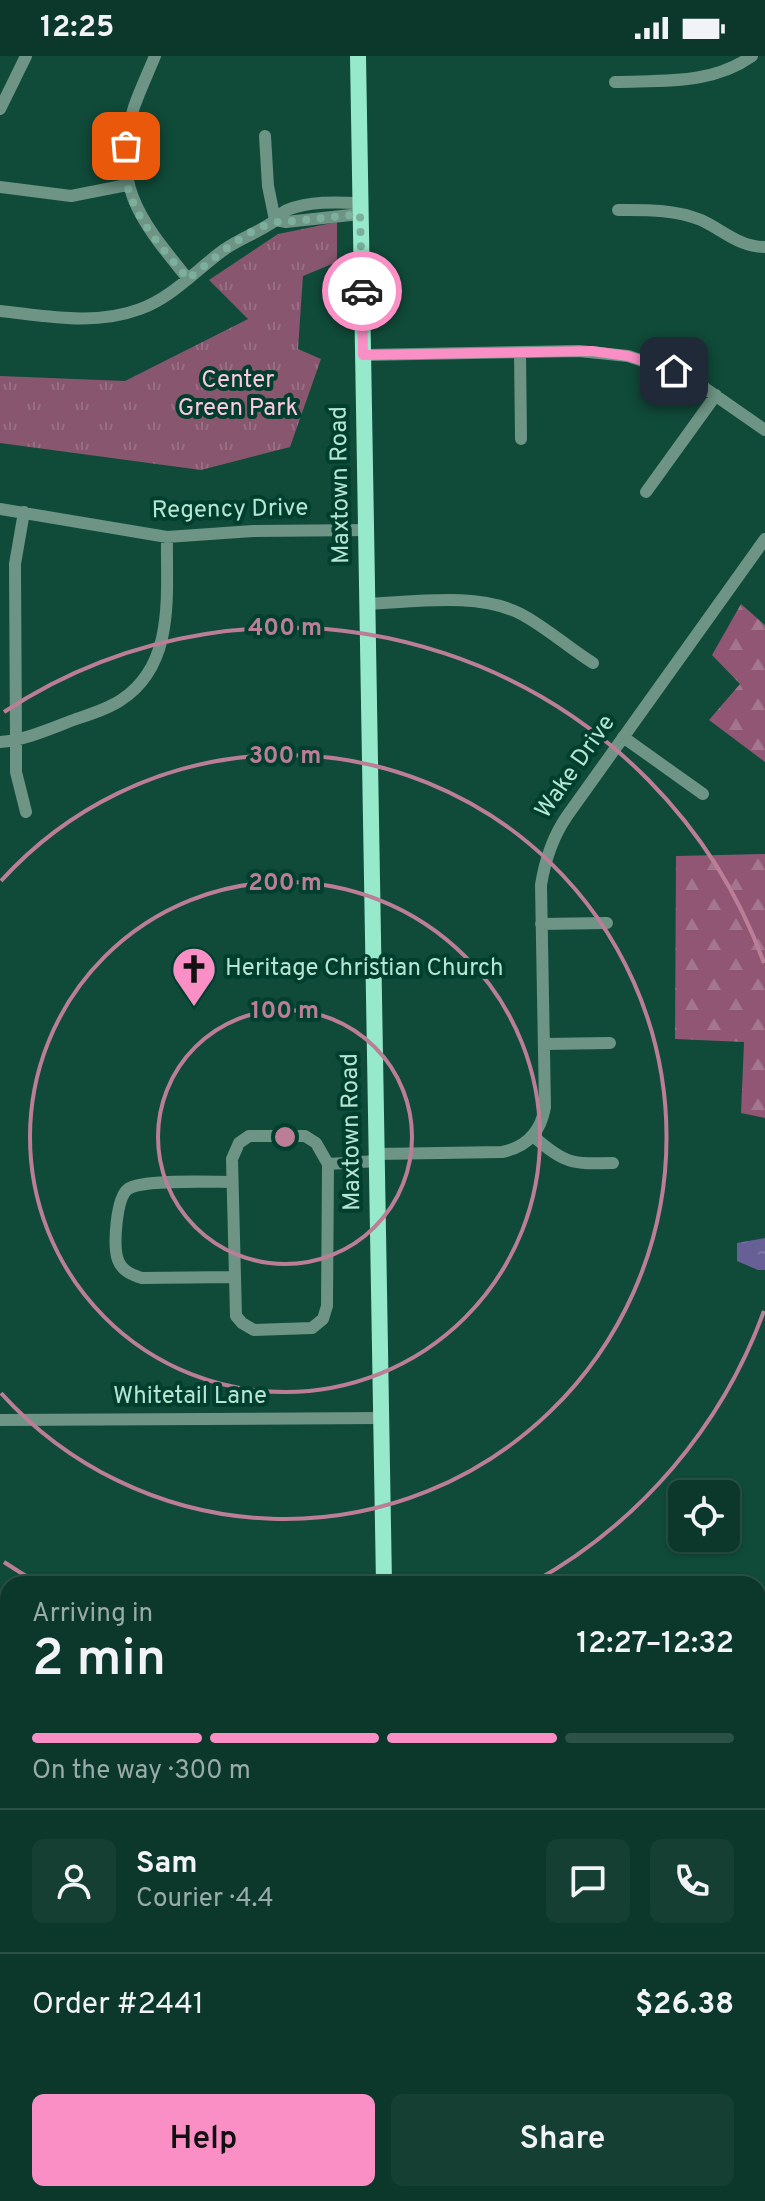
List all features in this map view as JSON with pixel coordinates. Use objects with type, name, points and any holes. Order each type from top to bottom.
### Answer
[{"type":"main road","name":"Maxtown Road","points":[[358,56],[384,1576]]},
{"type":"street","points":[[0,109],[26,56]]},
{"type":"street","points":[[155,56],[129,126],[127,185],[150,232],[188,279]]},
{"type":"street","points":[[615,82],[710,77],[726,72],[752,56]]},
{"type":"street","points":[[265,136],[268,186],[275,220]]},
{"type":"street","points":[[0,187],[71,196],[127,185]]},
{"type":"street","points":[[0,311],[70,318],[110,317],[146,306],[163,297],[245,236],[275,220],[286,222],[360,208]]},
{"type":"street","points":[[618,210],[682,214],[716,228],[738,242],[765,247]]},
{"type":"street","points":[[363,355],[592,351],[628,356],[674,371],[716,395],[765,430]]},
{"type":"street","points":[[520,352],[521,439]]},
{"type":"street","points":[[646,492],[716,395]]},
{"type":"street","name":"Regency Drive","points":[[0,509],[167,537],[253,531],[367,530]]},
{"type":"street","points":[[24,512],[15,564],[16,772],[26,812]]},
{"type":"street","points":[[0,742],[16,740],[107,708],[143,681],[162,643],[167,537]]},
{"type":"street","name":"Wake Drive","points":[[533,1136],[545,1107],[541,885],[552,841],[765,539]]},
{"type":"street","points":[[368,604],[474,601],[498,605],[522,615],[593,663]]},
{"type":"street","points":[[623,737],[703,794]]},
{"type":"street","points":[[541,924],[607,923]]},
{"type":"street","points":[[544,1044],[610,1043]]},
{"type":"street","points":[[249,1136],[305,1136],[316,1143],[328,1164],[327,1306],[323,1319],[312,1328],[254,1330],[236,1316],[232,1159],[239,1143],[249,1136]]},
{"type":"street","points":[[328,1164],[377,1158],[502,1152],[519,1147],[533,1136],[563,1159],[582,1163],[613,1163]]},
{"type":"street","points":[[232,1182],[143,1184],[127,1190],[119,1203],[116,1244],[119,1262],[128,1274],[142,1278],[235,1277]]},
{"type":"street","name":"Whitetail Lane","points":[[0,1420],[381,1418]]},
{"type":"green space","name":"Center Green Park","points":[[337,222],[337,262],[303,276],[298,349],[321,359],[290,447],[201,470],[0,443],[0,376],[125,381],[248,319],[209,280],[278,234]]},
{"type":"green space","points":[[741,604],[765,625],[765,762],[709,720],[740,684],[712,655]]},
{"type":"green space","points":[[765,854],[765,1118],[741,1113],[744,1042],[675,1039],[676,856]]},
{"type":"water","points":[[765,1238],[765,1270],[737,1261],[737,1243]]},
{"type":"way so far","points":[[126,146],[127,185],[139,214],[188,279],[245,236],[275,220],[286,222],[360,214],[362,291]]},
{"type":"place","name":"Heritage Christian Church","points":[[194,1008]]},
{"type":"route","points":[[362,291],[363,355],[592,351],[628,356],[674,371]]}]
